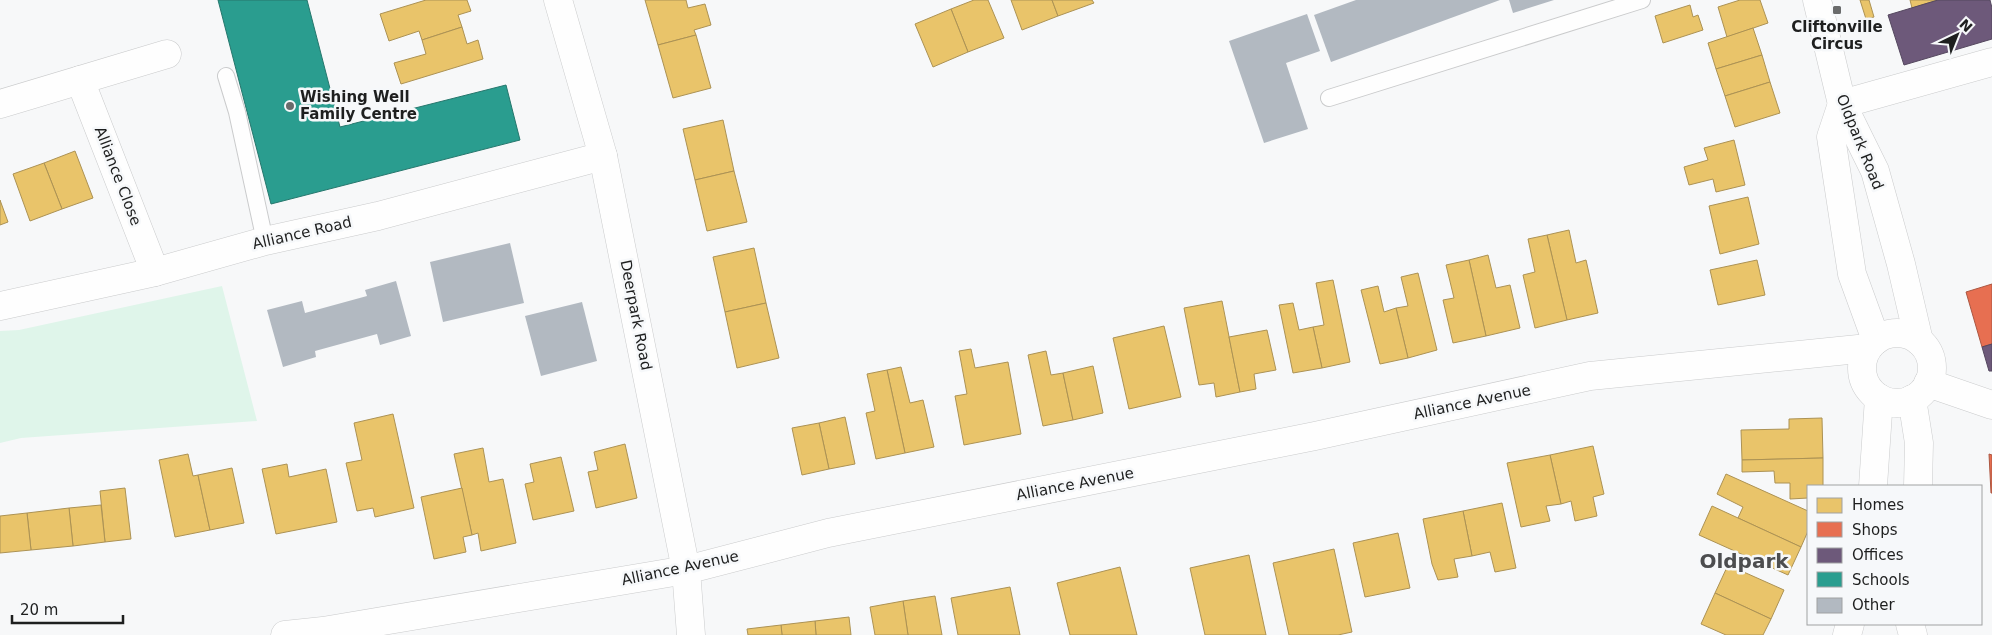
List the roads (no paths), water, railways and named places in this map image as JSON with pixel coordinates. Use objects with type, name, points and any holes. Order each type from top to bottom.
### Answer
[{"type":"street","name":"Deerpark Road","points":[[558,0],[603,156],[686,570],[691,635]]},
{"type":"street","name":"Oldpark Road","points":[[1817,0],[1842,104],[1875,171],[1901,264],[1919,341]]},
{"type":"street","points":[[0,104],[167,54]]},
{"type":"street","points":[[1872,344],[1852,274],[1831,137],[1842,104],[1992,62]]},
{"type":"street","name":"Alliance Close","points":[[80,80],[155,272]]},
{"type":"street","name":"Alliance Road","points":[[0,306],[155,272],[265,241],[378,216],[603,156]]},
{"type":"street","points":[[1897,333],[1909,335],[1919,341],[1931,360],[1932,372],[1920,391],[1900,403],[1889,402],[1879,398],[1870,390],[1864,380],[1862,369],[1863,358],[1872,344],[1886,335],[1897,333]]},
{"type":"street","name":"Alliance Avenue","points":[[285,635],[323,631],[686,570],[828,533],[1316,436],[1590,376],[1872,344]]},
{"type":"street","points":[[1920,391],[1992,405]]},
{"type":"street","points":[[1918,485],[1920,391]]},
{"type":"street","points":[[1873,485],[1879,398]]},
{"type":"lane","points":[[1329,98],[1642,0]]},
{"type":"lane","points":[[226,76],[237,112],[265,241]]},
{"type":"place","name":"Cliftonville Circus","points":[[1837,10]]},
{"type":"place","name":"Wishing Well Family Centre","points":[[290,106]]},
{"type":"district","name":"Oldpark","points":[[1744,561]]}]
